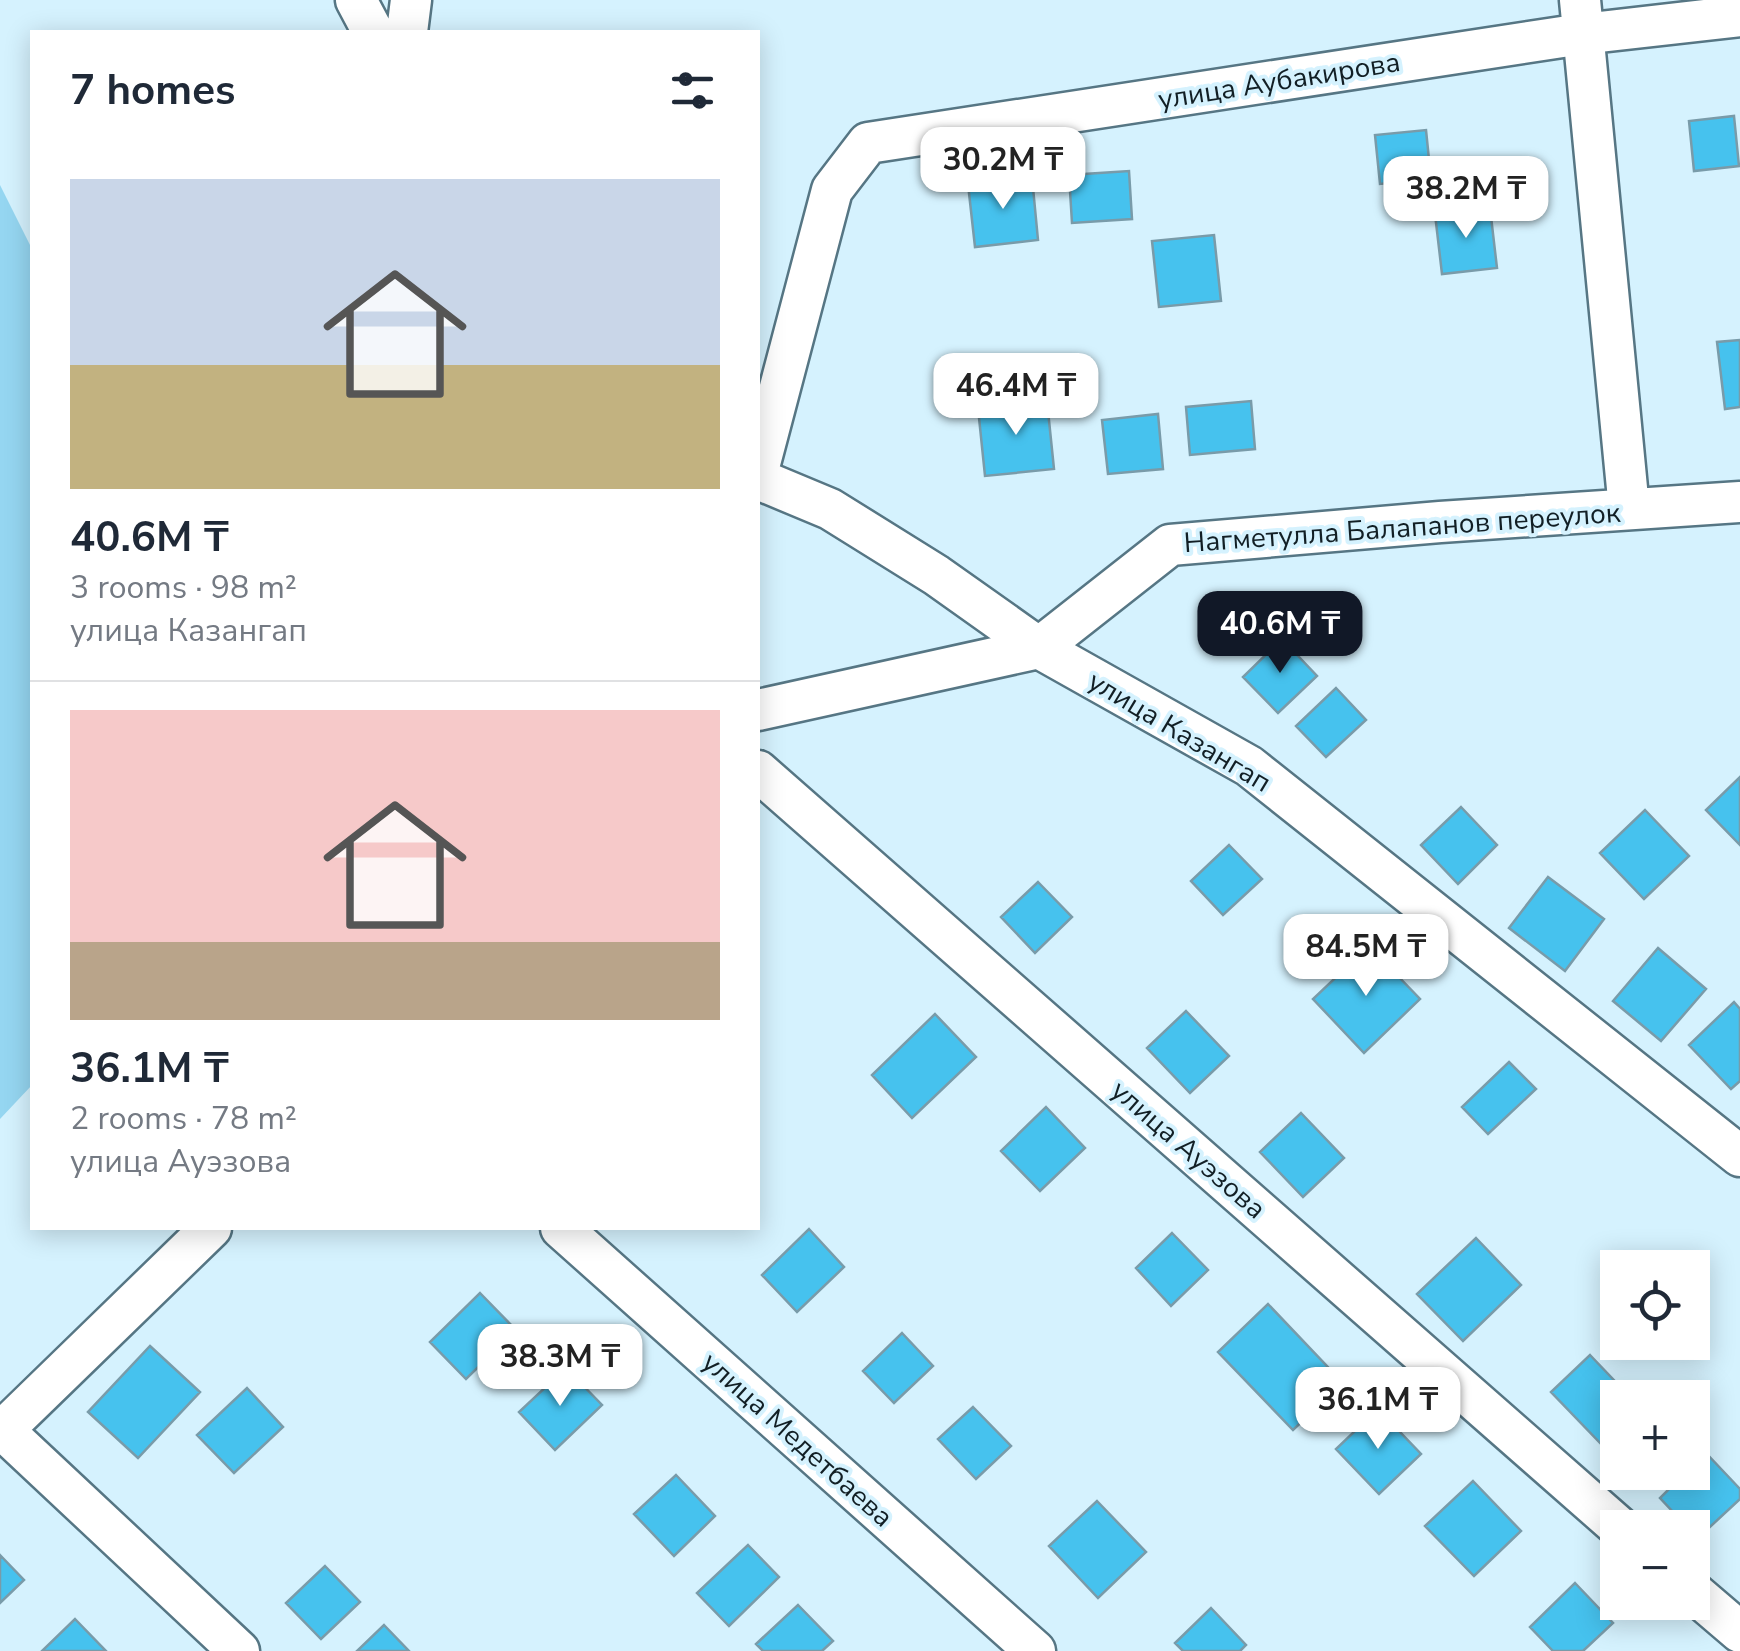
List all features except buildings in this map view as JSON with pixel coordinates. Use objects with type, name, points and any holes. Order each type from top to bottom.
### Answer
[{"type":"street","points":[[356,0],[372,30]]},
{"type":"street","points":[[407,30],[411,0]]},
{"type":"street","name":"улица Аубакирова","points":[[760,463],[832,190],[868,144],[1581,17],[1740,16]]},
{"type":"street","points":[[1581,17],[1628,509]]},
{"type":"street","name":"улица Казангап","points":[[760,481],[830,509],[936,575],[1039,648],[1250,766],[1740,1156]]},
{"type":"street","name":"Нагметулла Балапанов переулок","points":[[1039,648],[1170,545],[1421,523],[1740,502]]},
{"type":"street","points":[[760,710],[1039,648]]},
{"type":"street","name":"улица Ауэзова","points":[[760,773],[1600,1510]]},
{"type":"street","points":[[209,1230],[1,1432],[239,1651]]},
{"type":"street","name":"улица Медетбаева","points":[[563,1230],[1035,1651]]},
{"type":"street","points":[[1710,1606],[1740,1632]]},
{"type":"shaded area","points":[[0,185],[30,245],[30,1087],[0,1119]]}]
